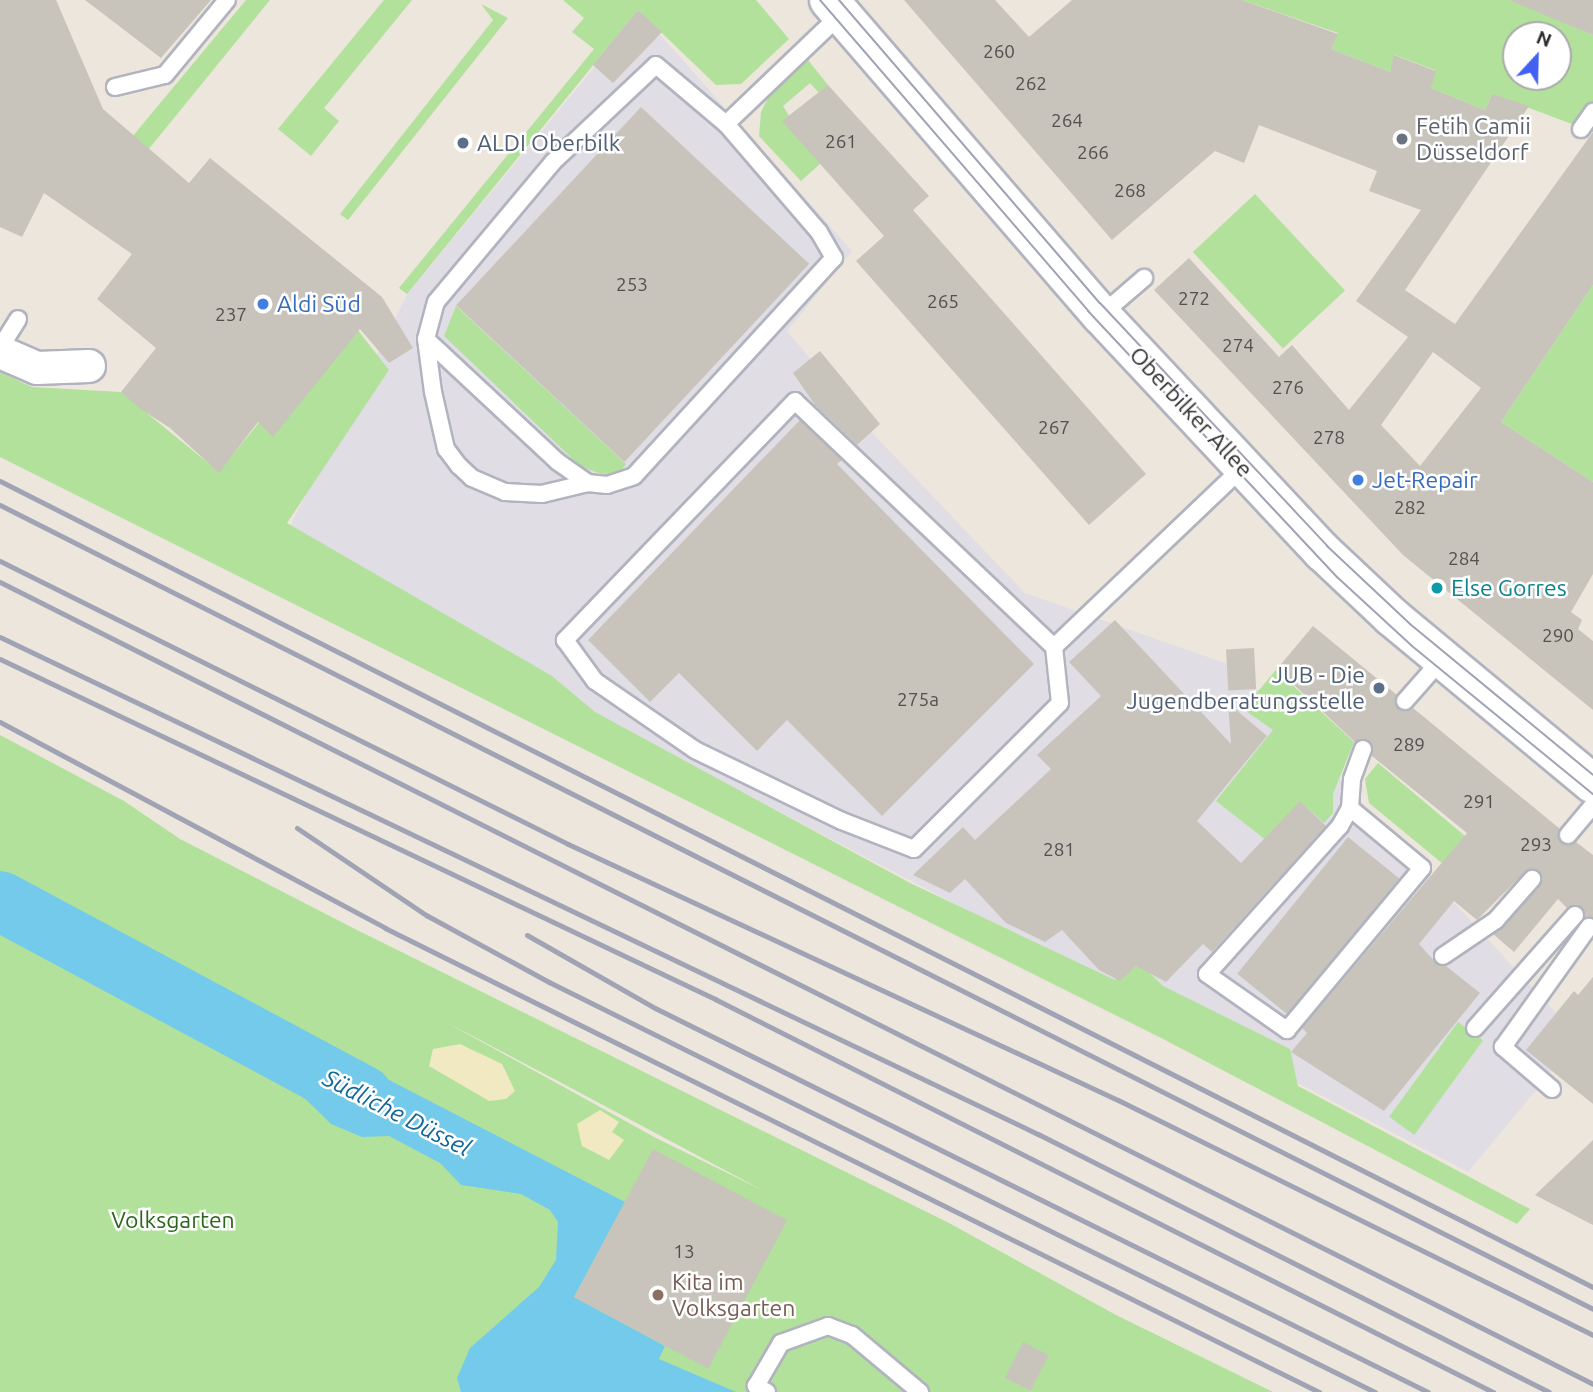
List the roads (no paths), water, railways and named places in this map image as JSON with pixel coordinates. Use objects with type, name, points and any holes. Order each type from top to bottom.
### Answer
[{"type":"main road","name":"Oberbilker Allee","points":[[835,7],[1101,315],[1323,552],[1442,659],[1593,784]]},
{"type":"street","points":[[0,350],[37,368],[89,366]]},
{"type":"lane","points":[[115,87],[165,75],[224,1]]},
{"type":"lane","points":[[726,124],[835,7]]},
{"type":"lane","points":[[656,65],[726,124],[819,232],[834,258],[634,476],[607,485],[588,483],[542,494],[505,492],[472,478],[458,466],[446,449],[438,424],[426,339],[436,302],[464,265],[553,162],[656,65]]},
{"type":"lane","points":[[1581,129],[1593,112]]},
{"type":"lane","points":[[1101,315],[1144,278]]},
{"type":"lane","points":[[0,350],[18,319]]},
{"type":"lane","points":[[426,339],[558,462],[588,483]]},
{"type":"lane","points":[[795,401],[1054,647],[1060,703],[914,849],[842,821],[695,750],[595,681],[565,640],[795,401]]},
{"type":"lane","points":[[1054,647],[1243,467]]},
{"type":"lane","points":[[1405,701],[1442,659]]},
{"type":"lane","points":[[1350,808],[1422,868],[1287,1030],[1206,974],[1340,826],[1350,808],[1352,779],[1363,749]]},
{"type":"lane","points":[[1568,835],[1593,805]]},
{"type":"lane","points":[[1443,956],[1496,920],[1532,879]]},
{"type":"lane","points":[[1475,1028],[1575,915]]},
{"type":"lane","points":[[1552,1089],[1503,1047],[1589,927]]},
{"type":"lane","points":[[767,1392],[756,1386],[781,1343],[828,1326],[852,1335],[920,1392]]},
{"type":"water","points":[[302,1035],[625,1202],[574,1297],[665,1346],[659,1359],[736,1392],[461,1392],[457,1378],[470,1348],[539,1287],[556,1260],[558,1222],[550,1210],[521,1194],[461,1185],[440,1163],[389,1136],[362,1137],[331,1124],[281,1075]]},
{"type":"waterway","name":"Südliche Düssel","points":[[0,901],[363,1096]]},
{"type":"tram line","points":[[820,0],[1088,311],[1337,577],[1412,646],[1593,794]]},
{"type":"tram line","points":[[839,0],[1100,303],[1327,546],[1410,624],[1593,775]]},
{"type":"railway","points":[[0,481],[1593,1287]]},
{"type":"railway","points":[[0,505],[1593,1309]]},
{"type":"railway","points":[[0,561],[568,844],[1118,1100],[1593,1335]]},
{"type":"railway","points":[[0,582],[1593,1384]]},
{"type":"railway","points":[[0,637],[1038,1134],[1549,1392]]},
{"type":"railway","points":[[0,659],[715,999],[1493,1392]]},
{"type":"railway","points":[[0,722],[385,928],[1319,1392]]},
{"type":"railway","points":[[297,828],[426,915],[549,982],[1375,1392]]},
{"type":"railway","points":[[527,935],[655,1008],[1428,1392]]},
{"type":"place","name":"Fetih Camii Düsseldorf","points":[[1402,139]]},
{"type":"place","name":"ALDI Oberbilk","points":[[463,143]]},
{"type":"place","name":"Aldi Süd","points":[[263,304]]},
{"type":"place","name":"Jet-Repair","points":[[1358,480]]},
{"type":"place","name":"Else Gorres","points":[[1437,588]]},
{"type":"place","name":"JUB - Die Jugendberatungsstelle","points":[[1379,688]]},
{"type":"place","name":"Kita im Volksgarten","points":[[658,1295]]},
{"type":"park label","name":"Volksgarten","points":[[173,1220]]}]
